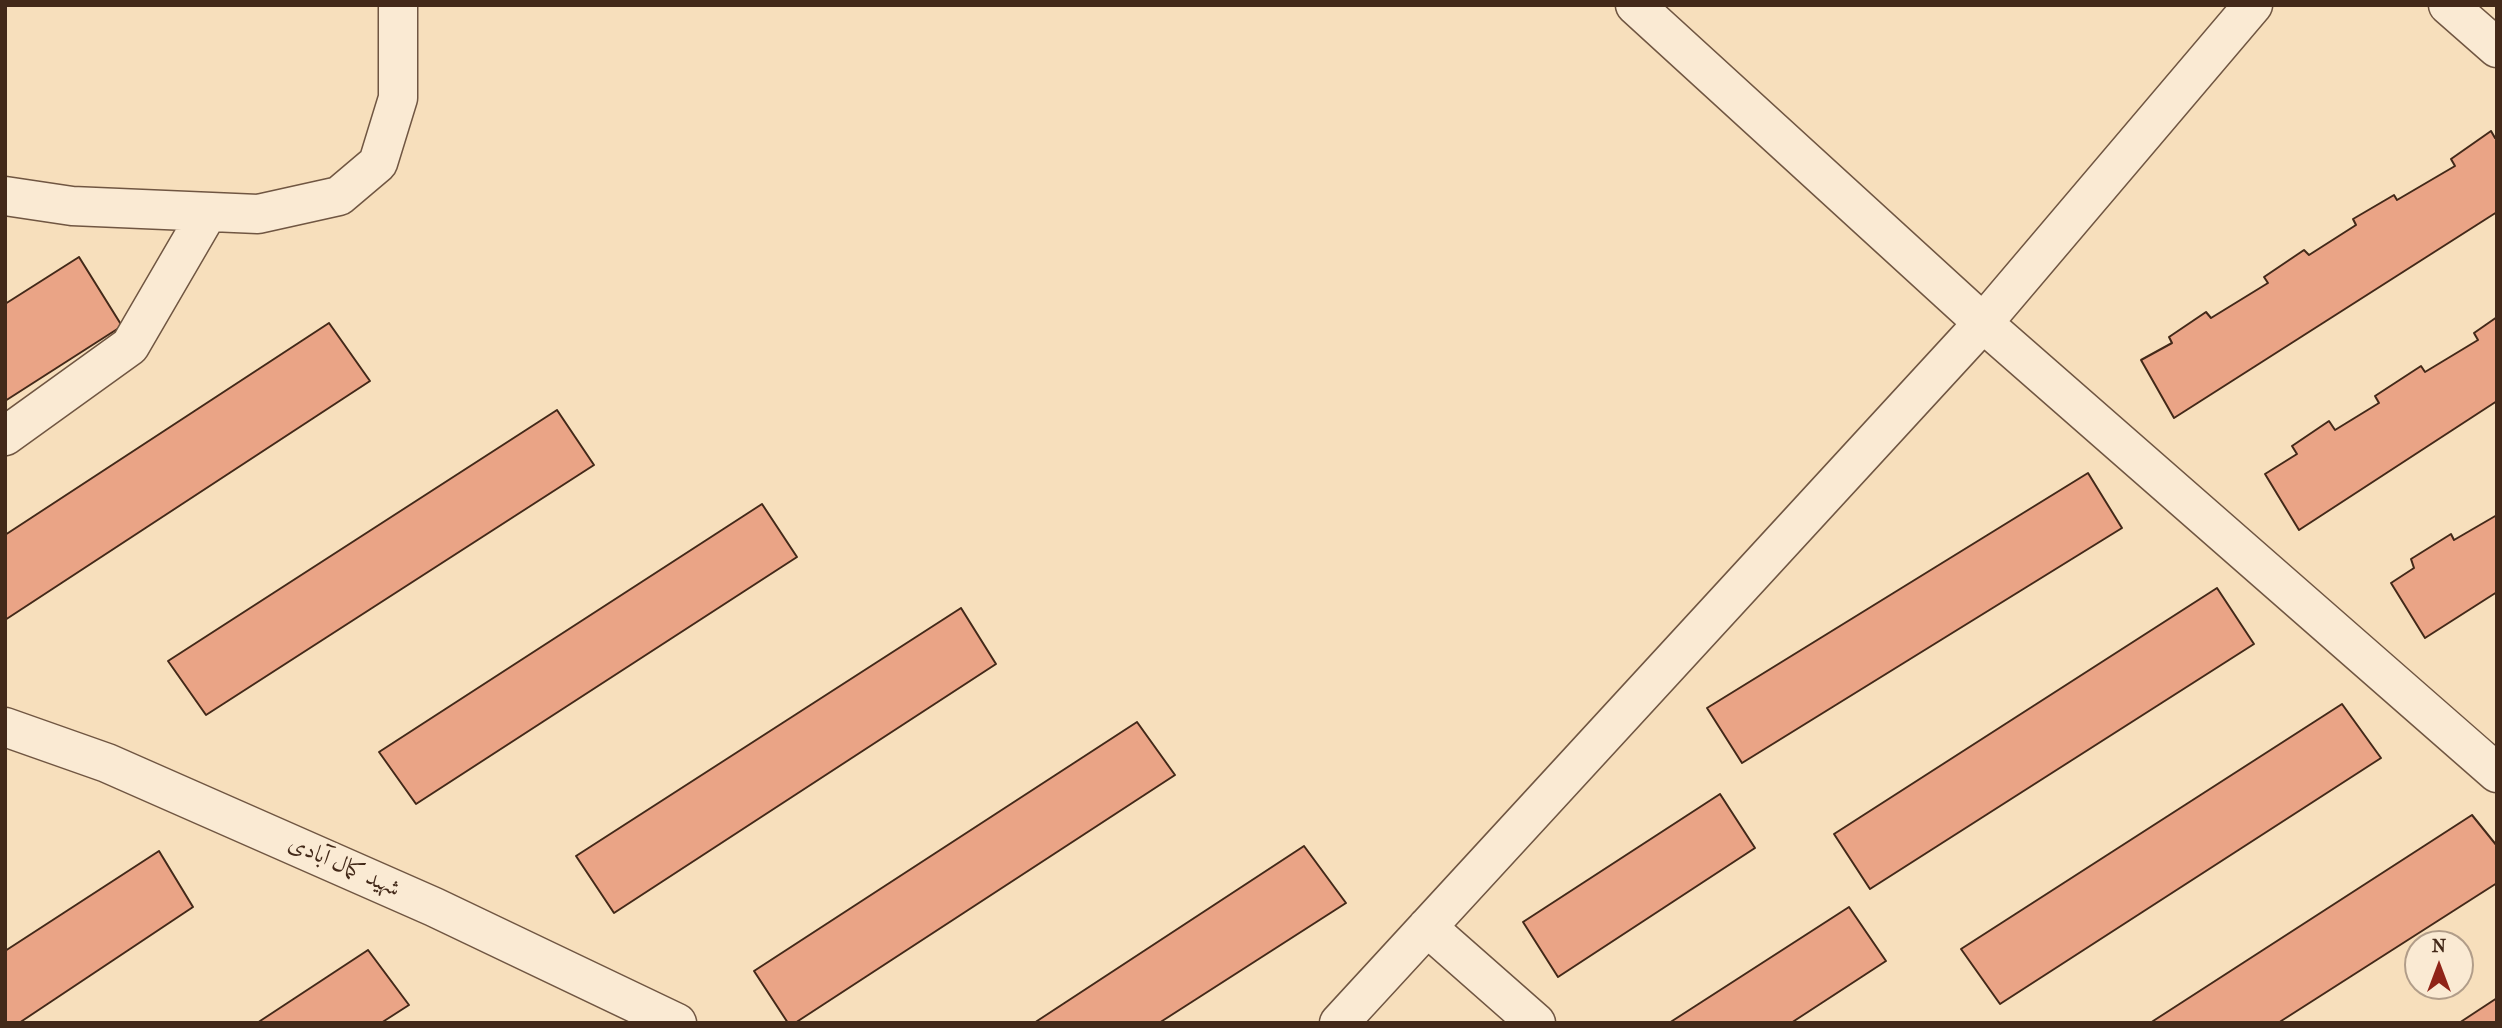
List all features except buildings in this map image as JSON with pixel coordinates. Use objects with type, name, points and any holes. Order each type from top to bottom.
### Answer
[{"type":"street","points":[[5,196],[72,206],[258,214],[339,196],[379,163],[398,98],[398,5]]},
{"type":"street","points":[[1634,5],[1983,323],[2497,773]]},
{"type":"street","points":[[1339,1023],[1983,323],[2253,5]]},
{"type":"street","points":[[2448,5],[2497,48]]},
{"type":"street","points":[[5,436],[130,346],[208,212]]},
{"type":"street","name":"شهید کمال آبادی","points":[[5,727],[107,763],[422,901],[677,1023]]},
{"type":"street","points":[[1427,927],[1536,1023]]}]
